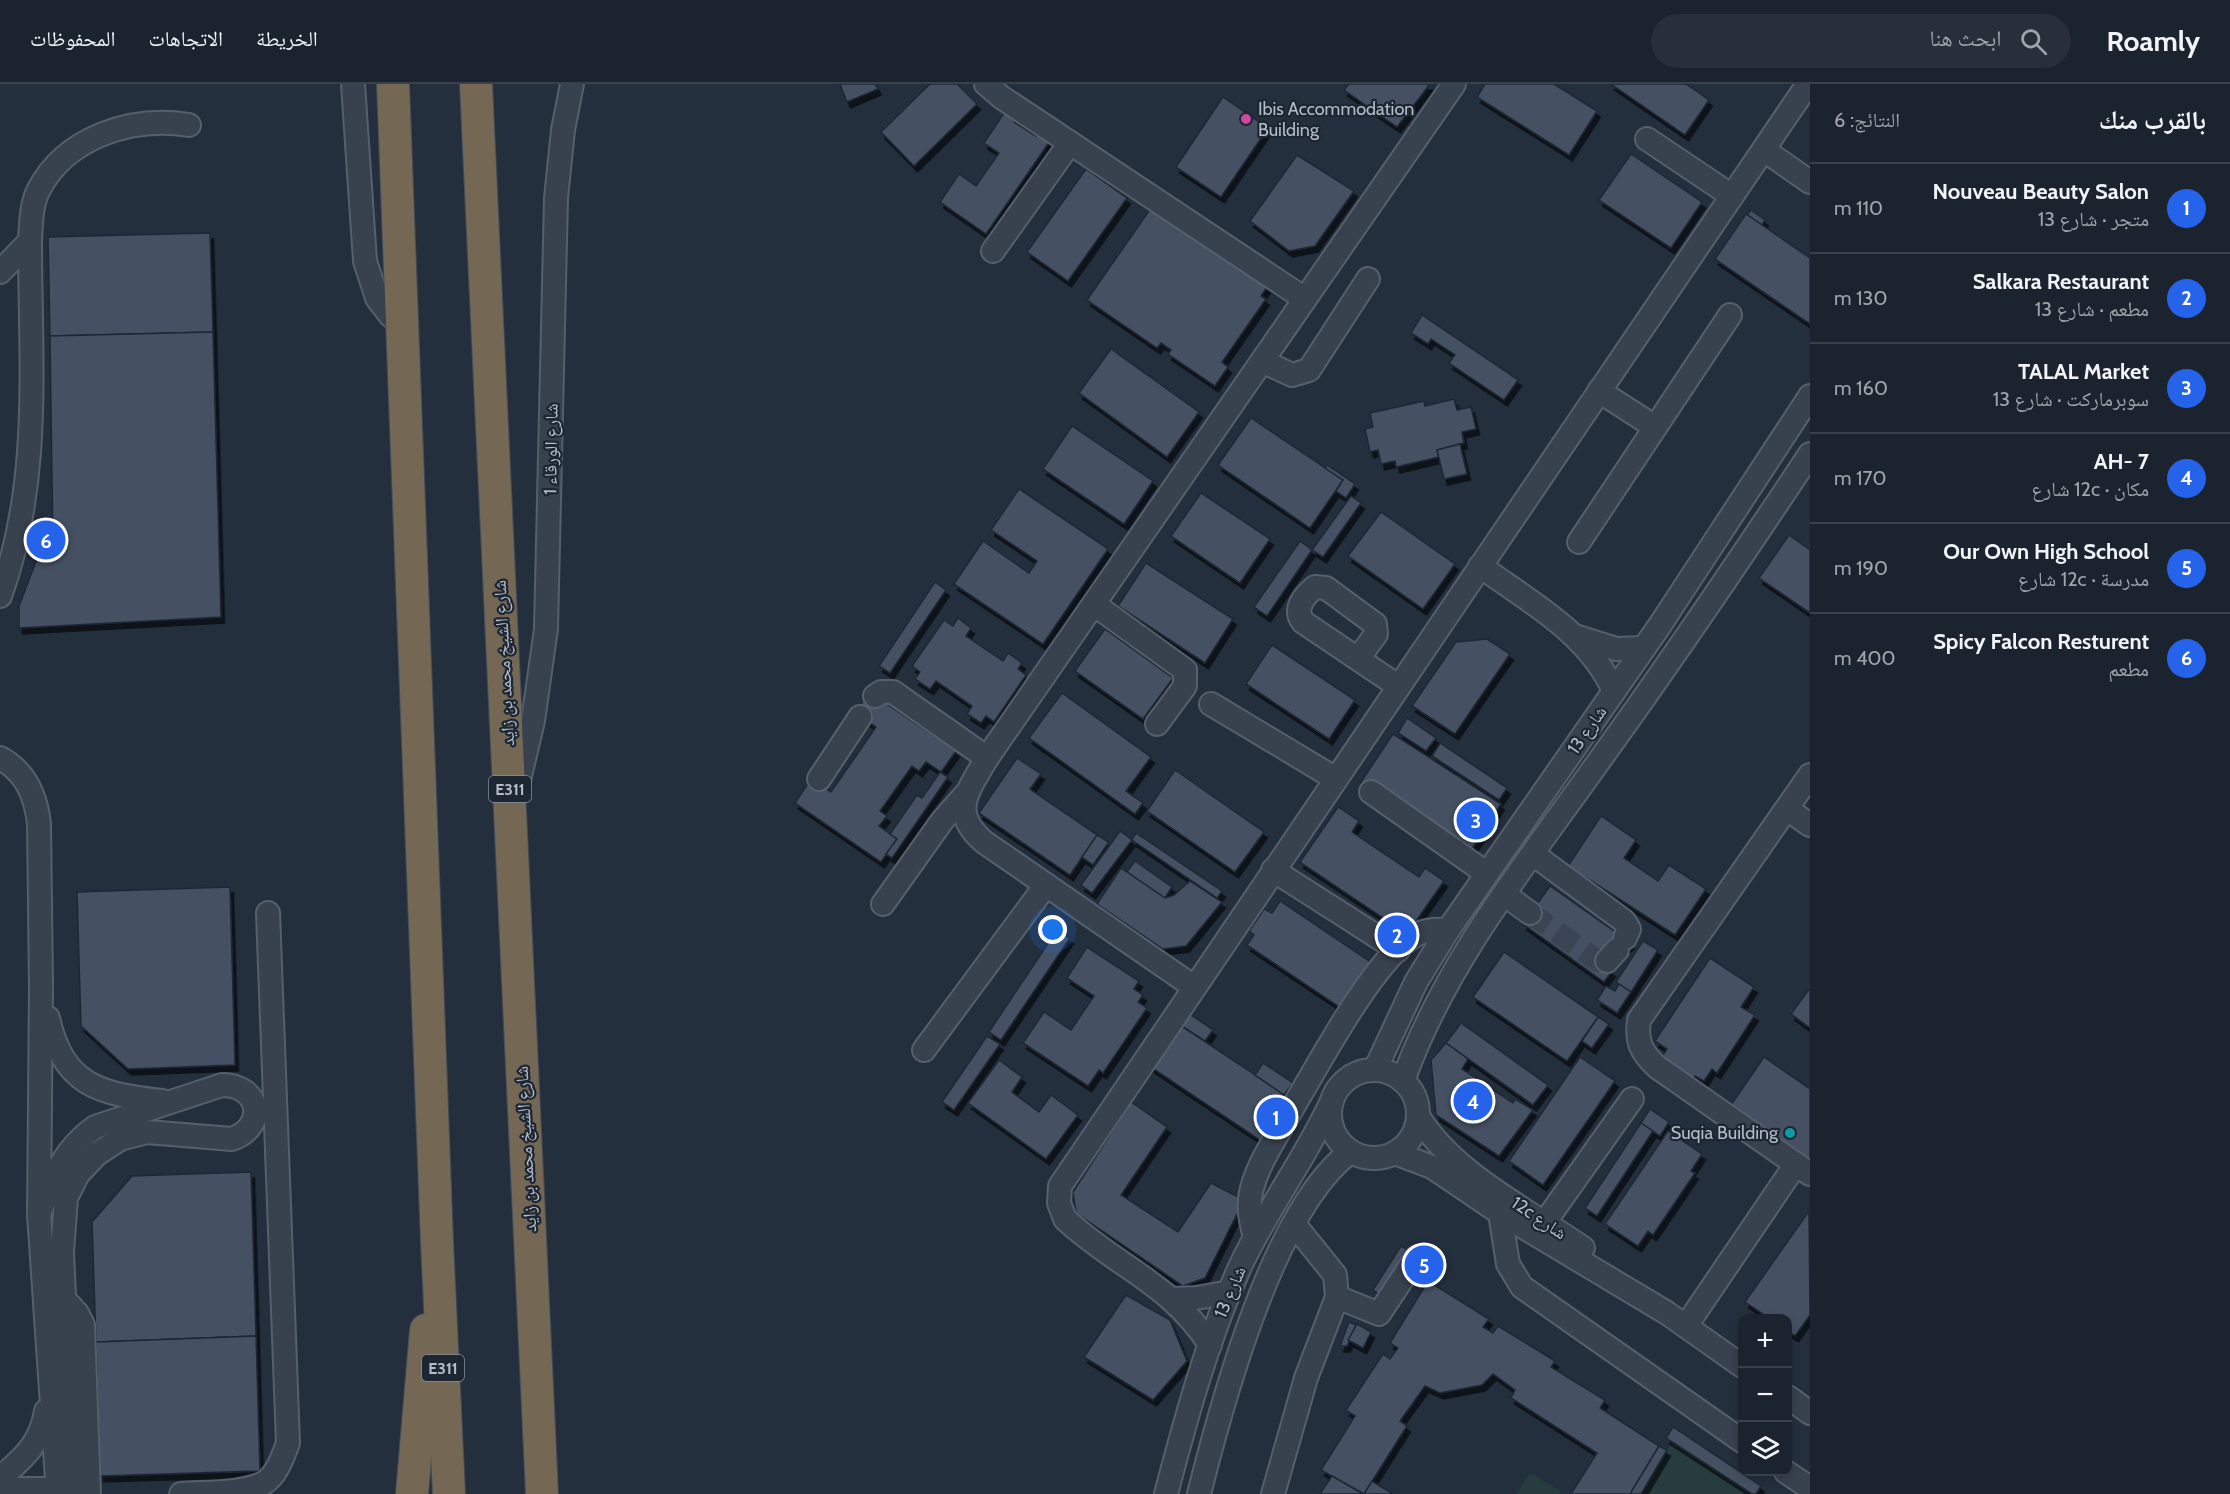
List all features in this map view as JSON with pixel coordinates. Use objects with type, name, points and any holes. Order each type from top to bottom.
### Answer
[{"type":"highway","name":"E311","points":[[393,84],[437,1242],[449,1494]]},
{"type":"highway","name":"شارع الشيخ محمد بن زايد","points":[[476,84],[542,1494]]},
{"type":"highway","points":[[412,1494],[420,1380],[437,1242]]},
{"type":"street","points":[[477,117],[493,84]]},
{"type":"street","name":"شارع الورقاء 1","points":[[511,812],[533,721],[546,628],[556,198],[562,130],[572,84]]},
{"type":"street","points":[[986,84],[1001,97],[1305,299]]},
{"type":"street","points":[[883,904],[942,821],[965,795],[987,758],[1454,84]]},
{"type":"street","points":[[1209,1345],[1190,1316],[1173,1299],[1065,1219],[1059,1203],[1060,1186],[1068,1171],[1808,84]]},
{"type":"street","points":[[352,89],[369,278],[377,298],[390,315],[402,325]]},
{"type":"street","points":[[0,596],[16,547],[28,487],[30,241],[32,215],[38,192],[55,168],[80,146],[109,131],[157,122],[189,124]]},
{"type":"street","points":[[1647,139],[1732,196]]},
{"type":"street","points":[[993,251],[1070,143]]},
{"type":"street","points":[[1764,150],[1810,182]]},
{"type":"street","points":[[0,272],[30,241]]},
{"type":"street","points":[[1262,362],[1292,375],[1309,370],[1368,279]]},
{"type":"street","points":[[1579,542],[1730,315]]},
{"type":"street","points":[[1599,391],[1655,427]]},
{"type":"street","name":"شارع 13","points":[[1375,1070],[1411,991],[1448,930],[1614,691],[1810,396]]},
{"type":"street","name":"شارع 13","points":[[1403,1081],[1421,1034],[1443,988],[1533,854],[1685,642],[1810,454]]},
{"type":"street","points":[[1480,566],[1576,637],[1598,661],[1614,691]]},
{"type":"street","points":[[1095,605],[1185,670],[1185,686],[1157,724]]},
{"type":"street","points":[[1576,637],[1602,646],[1643,648]]},
{"type":"street","points":[[1358,659],[1398,686]]},
{"type":"street","points":[[875,696],[887,691],[899,695],[987,758]]},
{"type":"street","points":[[1211,705],[1336,779]]},
{"type":"street","points":[[819,779],[860,717]]},
{"type":"street","points":[[0,758],[21,775],[37,806],[41,987],[39,1214],[49,1368],[69,1487]]},
{"type":"street","points":[[1686,1326],[1803,1169],[1657,1067],[1643,1054],[1637,1038],[1639,1020],[1810,775]]},
{"type":"street","points":[[1371,792],[1486,873]]},
{"type":"street","points":[[965,795],[964,813],[970,830],[1194,987]]},
{"type":"street","points":[[1787,809],[1810,825]]},
{"type":"street","points":[[1533,854],[1624,921],[1629,929],[1616,950]]},
{"type":"street","points":[[1274,870],[1398,950]]},
{"type":"street","points":[[924,1050],[1046,885]]},
{"type":"street","points":[[1505,895],[1530,913]]},
{"type":"street","points":[[181,1494],[242,1490],[266,1482],[279,1466],[288,1443],[268,913]]},
{"type":"street","points":[[1255,1237],[1249,1215],[1251,1192],[1266,1154],[1345,1022],[1398,950],[1420,933],[1431,929],[1448,930]]},
{"type":"street","points":[[41,987],[55,1045],[67,1065],[85,1082],[106,1093],[169,1102]]},
{"type":"street","points":[[1375,1070],[1395,1075],[1403,1081],[1415,1096],[1418,1116],[1412,1137],[1395,1153],[1377,1159],[1350,1152],[1332,1132],[1330,1105],[1333,1095],[1346,1079],[1355,1074],[1375,1070]]},
{"type":"street","points":[[39,1214],[64,1156],[78,1140],[95,1127],[222,1085],[235,1085],[246,1091],[254,1101],[256,1113],[248,1130],[232,1139],[147,1132],[120,1139],[97,1154],[78,1174],[66,1198],[62,1225],[69,1487]]},
{"type":"street","points":[[1545,1222],[1632,1099]]},
{"type":"street","name":"شارع 13","points":[[1166,1494],[1209,1345],[1230,1292],[1274,1201],[1307,1152],[1330,1105]]},
{"type":"street","name":"12c شارع","points":[[1418,1116],[1434,1140],[1452,1159],[1639,1286],[1667,1313]]},
{"type":"street","name":"شارع 13","points":[[1199,1494],[1236,1362],[1263,1292],[1294,1224],[1318,1184],[1350,1152]]},
{"type":"street","name":"12c شارع","points":[[1395,1153],[1432,1167],[1500,1213],[1667,1313],[1738,1362]]},
{"type":"street","points":[[1500,1213],[1508,1264],[1522,1287],[1738,1438]]},
{"type":"street","points":[[1273,1494],[1306,1378],[1337,1297],[1335,1275],[1294,1224]]},
{"type":"street","points":[[1337,1297],[1379,1314],[1416,1258]]},
{"type":"street","points":[[1173,1299],[1196,1298],[1230,1292]]},
{"type":"street","points":[[0,1478],[21,1461],[38,1440],[46,1409],[49,1368]]},
{"type":"street","points":[[1792,1400],[1810,1413]]},
{"type":"street","points":[[1792,1476],[1810,1488]]},
{"type":"street","points":[[0,1478],[69,1487]]},
{"type":"street","points":[[0,1489],[69,1487]]},
{"type":"street","points":[[0,1489],[10,1494]]},
{"type":"green space","points":[[1672,1442],[1752,1494],[1641,1494]]},
{"type":"green space","points":[[1530,1473],[1561,1491],[1559,1494],[1516,1494]]},
{"type":"building","points":[[840,84],[875,84],[878,89],[847,102]]},
{"type":"building","points":[[930,84],[957,84],[977,104],[914,166],[881,132]]},
{"type":"building","points":[[1349,84],[1430,84],[1397,127],[1344,90]]},
{"type":"building","points":[[1485,84],[1554,84],[1597,111],[1569,155],[1477,97]]},
{"type":"building","points":[[1611,84],[1686,84],[1709,100],[1685,135]]},
{"type":"building","points":[[1223,97],[1268,128],[1221,197],[1176,167]]},
{"type":"building","points":[[1006,110],[1017,118],[1014,122],[1036,136],[1039,133],[1050,141],[986,234],[940,202],[959,174],[976,186],[999,153],[984,143]]},
{"type":"building","points":[[1631,154],[1702,202],[1671,248],[1599,200]]},
{"type":"building","points":[[1297,155],[1354,191],[1315,246],[1289,251],[1250,221]]},
{"type":"building","points":[[1086,169],[1127,198],[1068,281],[1027,252]]},
{"type":"building","points":[[1151,208],[1267,287],[1261,296],[1266,299],[1222,362],[1228,367],[1215,386],[1168,354],[1171,350],[1161,343],[1157,348],[1087,300]]},
{"type":"building","points":[[1751,210],[1765,220],[1762,225],[1747,215]]},
{"type":"building","points":[[1746,214],[1810,258],[1810,324],[1715,259]]},
{"type":"building","points":[[210,233],[213,332],[50,336],[48,237]]},
{"type":"building","points":[[1422,315],[1518,380],[1504,400],[1449,363],[1455,355],[1431,339],[1428,344],[1411,333]]},
{"type":"building","points":[[213,332],[221,617],[19,628],[19,606],[40,551],[53,549],[50,336]]},
{"type":"building","points":[[1111,349],[1199,412],[1167,457],[1079,393]]},
{"type":"building","points":[[1454,399],[1457,410],[1471,407],[1476,429],[1462,432],[1464,443],[1437,450],[1439,457],[1396,467],[1395,461],[1381,464],[1378,450],[1370,452],[1365,429],[1373,427],[1370,413],[1424,401],[1425,406]]},
{"type":"building","points":[[1251,418],[1343,480],[1310,528],[1218,465]]},
{"type":"building","points":[[1072,426],[1153,481],[1124,524],[1043,469]]},
{"type":"building","points":[[1460,444],[1467,474],[1444,479],[1437,450]]},
{"type":"building","points":[[1327,465],[1355,484],[1346,498],[1336,491],[1343,480],[1325,468]]},
{"type":"building","points":[[1019,489],[1108,549],[1043,644],[954,584],[983,541],[1029,573],[1037,561],[991,530]]},
{"type":"building","points":[[1201,493],[1270,539],[1240,583],[1171,536]]},
{"type":"building","points":[[1351,496],[1361,503],[1323,557],[1312,550]]},
{"type":"building","points":[[1381,512],[1455,564],[1423,609],[1348,556]]},
{"type":"building","points":[[1789,535],[1810,550],[1810,613],[1759,578]]},
{"type":"building","points":[[1300,541],[1312,550],[1267,616],[1254,607]]},
{"type":"building","points":[[1146,563],[1233,619],[1205,663],[1118,606]]},
{"type":"building","points":[[935,582],[946,590],[890,673],[879,666]]},
{"type":"building","points":[[958,618],[971,628],[966,636],[1003,661],[1008,653],[1022,663],[1018,669],[1026,675],[994,722],[986,716],[981,723],[967,714],[972,706],[936,681],[930,689],[915,679],[920,672],[912,666],[944,620],[953,626]]},
{"type":"building","points":[[1105,629],[1173,678],[1143,719],[1075,671]]},
{"type":"building","points":[[1487,639],[1510,654],[1455,734],[1412,706],[1456,642]]},
{"type":"building","points":[[1272,645],[1355,700],[1329,739],[1246,684]]},
{"type":"building","points":[[869,692],[956,751],[941,772],[926,762],[919,771],[912,766],[880,811],[887,816],[879,826],[897,839],[881,862],[795,803],[811,779],[831,792],[876,727],[855,713]]},
{"type":"building","points":[[1062,693],[1151,757],[1126,791],[1143,803],[1135,814],[1029,738]]},
{"type":"building","points":[[1407,718],[1436,738],[1426,751],[1398,733]]},
{"type":"building","points":[[1393,734],[1501,804],[1470,852],[1361,782]]},
{"type":"building","points":[[1440,743],[1507,788],[1499,800],[1432,756]]},
{"type":"building","points":[[1017,758],[1041,774],[1030,789],[1097,835],[1070,875],[979,813]]},
{"type":"building","points":[[1175,770],[1264,832],[1235,872],[1147,811]]},
{"type":"building","points":[[940,772],[948,777],[892,858],[886,854],[897,839],[890,834],[917,795],[922,798]]},
{"type":"building","points":[[1338,807],[1359,821],[1352,832],[1419,877],[1425,868],[1444,881],[1407,934],[1300,862]]},
{"type":"building","points":[[1601,816],[1636,840],[1624,858],[1658,881],[1669,865],[1706,889],[1675,935],[1568,866]]},
{"type":"building","points":[[1120,831],[1132,840],[1092,893],[1081,885]]},
{"type":"building","points":[[1136,833],[1222,891],[1217,898],[1132,840]]},
{"type":"building","points":[[1097,835],[1109,842],[1093,865],[1082,857]]},
{"type":"building","points":[[1135,861],[1172,887],[1165,898],[1127,872]]},
{"type":"building","points":[[1121,868],[1165,898],[1174,895],[1190,881],[1222,902],[1186,946],[1163,949],[1097,904]]},
{"type":"building","points":[[1550,886],[1631,943],[1604,965],[1612,971],[1604,982],[1523,924]]},
{"type":"building","points":[[230,887],[235,1065],[128,1069],[81,1026],[77,892]]},
{"type":"building","points":[[1280,901],[1372,963],[1341,1008],[1247,945],[1254,935],[1249,931],[1264,909],[1272,913]]},
{"type":"building","points":[[1057,930],[1070,938],[1001,1040],[989,1032]]},
{"type":"building","points":[[1643,941],[1658,950],[1631,992],[1616,982]]},
{"type":"building","points":[[1087,947],[1139,981],[1134,989],[1143,995],[1138,1002],[1147,1008],[1103,1073],[1099,1070],[1088,1086],[1023,1043],[1044,1012],[1071,1030],[1094,996],[1067,978]]},
{"type":"building","points":[[1504,952],[1598,1017],[1567,1061],[1473,997]]},
{"type":"building","points":[[1710,958],[1754,987],[1741,1007],[1755,1015],[1717,1073],[1712,1069],[1704,1081],[1695,1076],[1691,1082],[1659,1061],[1667,1049],[1655,1041]]},
{"type":"building","points":[[1619,984],[1631,992],[1617,1013],[1597,1000],[1606,986],[1615,991]]},
{"type":"building","points":[[1810,988],[1810,1028],[1791,1014]]},
{"type":"building","points":[[1188,1013],[1213,1030],[1205,1041],[1180,1025]]},
{"type":"building","points":[[1598,1017],[1609,1024],[1592,1048],[1582,1041]]},
{"type":"building","points":[[1177,1023],[1292,1099],[1263,1142],[1148,1065]]},
{"type":"building","points":[[1461,1023],[1548,1085],[1533,1105],[1446,1043]]},
{"type":"building","points":[[987,1036],[1000,1044],[954,1110],[942,1102]]},
{"type":"building","points":[[1446,1043],[1468,1059],[1462,1069],[1513,1103],[1515,1099],[1533,1110],[1499,1156],[1436,1115],[1431,1060]]},
{"type":"building","points":[[1580,1057],[1615,1081],[1543,1185],[1509,1161]]},
{"type":"building","name":"Suqia Building","points":[[1764,1057],[1810,1089],[1810,1160],[1731,1105]]},
{"type":"building","points":[[999,1060],[1022,1077],[1012,1092],[1039,1112],[1051,1095],[1078,1115],[1046,1159],[968,1103]]},
{"type":"building","points":[[1263,1063],[1293,1083],[1284,1095],[1255,1075]]},
{"type":"building","points":[[1131,1102],[1167,1127],[1121,1195],[1178,1232],[1211,1183],[1244,1200],[1205,1278],[1183,1286],[1076,1213],[1073,1192]]},
{"type":"building","points":[[1650,1109],[1669,1122],[1660,1136],[1641,1123]]},
{"type":"building","points":[[1641,1123],[1653,1131],[1597,1216],[1585,1208]]},
{"type":"building","points":[[1668,1131],[1702,1154],[1691,1171],[1695,1173],[1653,1235],[1648,1231],[1638,1246],[1605,1224]]},
{"type":"building","points":[[251,1172],[256,1336],[96,1342],[92,1222],[132,1176]]},
{"type":"building","points":[[1809,1211],[1810,1315],[1795,1336],[1792,1334],[1792,1314],[1763,1314],[1745,1302]]},
{"type":"building","points":[[1401,1246],[1413,1253],[1385,1298],[1373,1290]]},
{"type":"building","points":[[1428,1281],[1489,1319],[1483,1327],[1493,1333],[1498,1326],[1555,1361],[1551,1367],[1605,1400],[1600,1408],[1659,1446],[1630,1494],[1571,1494],[1597,1453],[1511,1398],[1515,1390],[1493,1374],[1482,1385],[1440,1393],[1425,1386],[1400,1421],[1407,1426],[1364,1494],[1321,1470],[1355,1416],[1346,1410],[1383,1354],[1390,1359],[1398,1348],[1390,1343]]},
{"type":"building","points":[[1126,1295],[1170,1320],[1187,1361],[1153,1400],[1084,1357]]},
{"type":"building","points":[[1349,1322],[1356,1325],[1347,1346],[1340,1346]]},
{"type":"building","points":[[1357,1324],[1371,1332],[1363,1348],[1348,1340]]},
{"type":"building","points":[[256,1336],[260,1471],[100,1476],[96,1342]]},
{"type":"building","points":[[1673,1427],[1738,1471],[1738,1476],[1746,1476],[1761,1486],[1756,1494],[1752,1494],[1666,1438]]},
{"type":"building","points":[[1659,1446],[1667,1450],[1641,1494],[1630,1494]]},
{"type":"building","points":[[1332,1476],[1363,1494],[1320,1494]]},
{"type":"building","points":[[1372,1481],[1393,1494],[1364,1494]]},
{"type":"tunnel","points":[[1530,913],[1598,961],[1607,961]]},
{"type":"place","name":"Ibis Accommodation Building","points":[[1246,119]]},
{"type":"place","name":"Spicy Falcon Resturent","points":[[46,540]]},
{"type":"place","name":"TALAL Market","points":[[1476,820]]},
{"type":"place","name":"Salkara Restaurant","points":[[1397,935]]},
{"type":"place","name":"AH- 7","points":[[1473,1101]]},
{"type":"place","name":"Nouveau Beauty Salon","points":[[1276,1117]]},
{"type":"place","name":"Suqia Building","points":[[1790,1133]]},
{"type":"place","name":"Our Own High School","points":[[1424,1265]]}]
